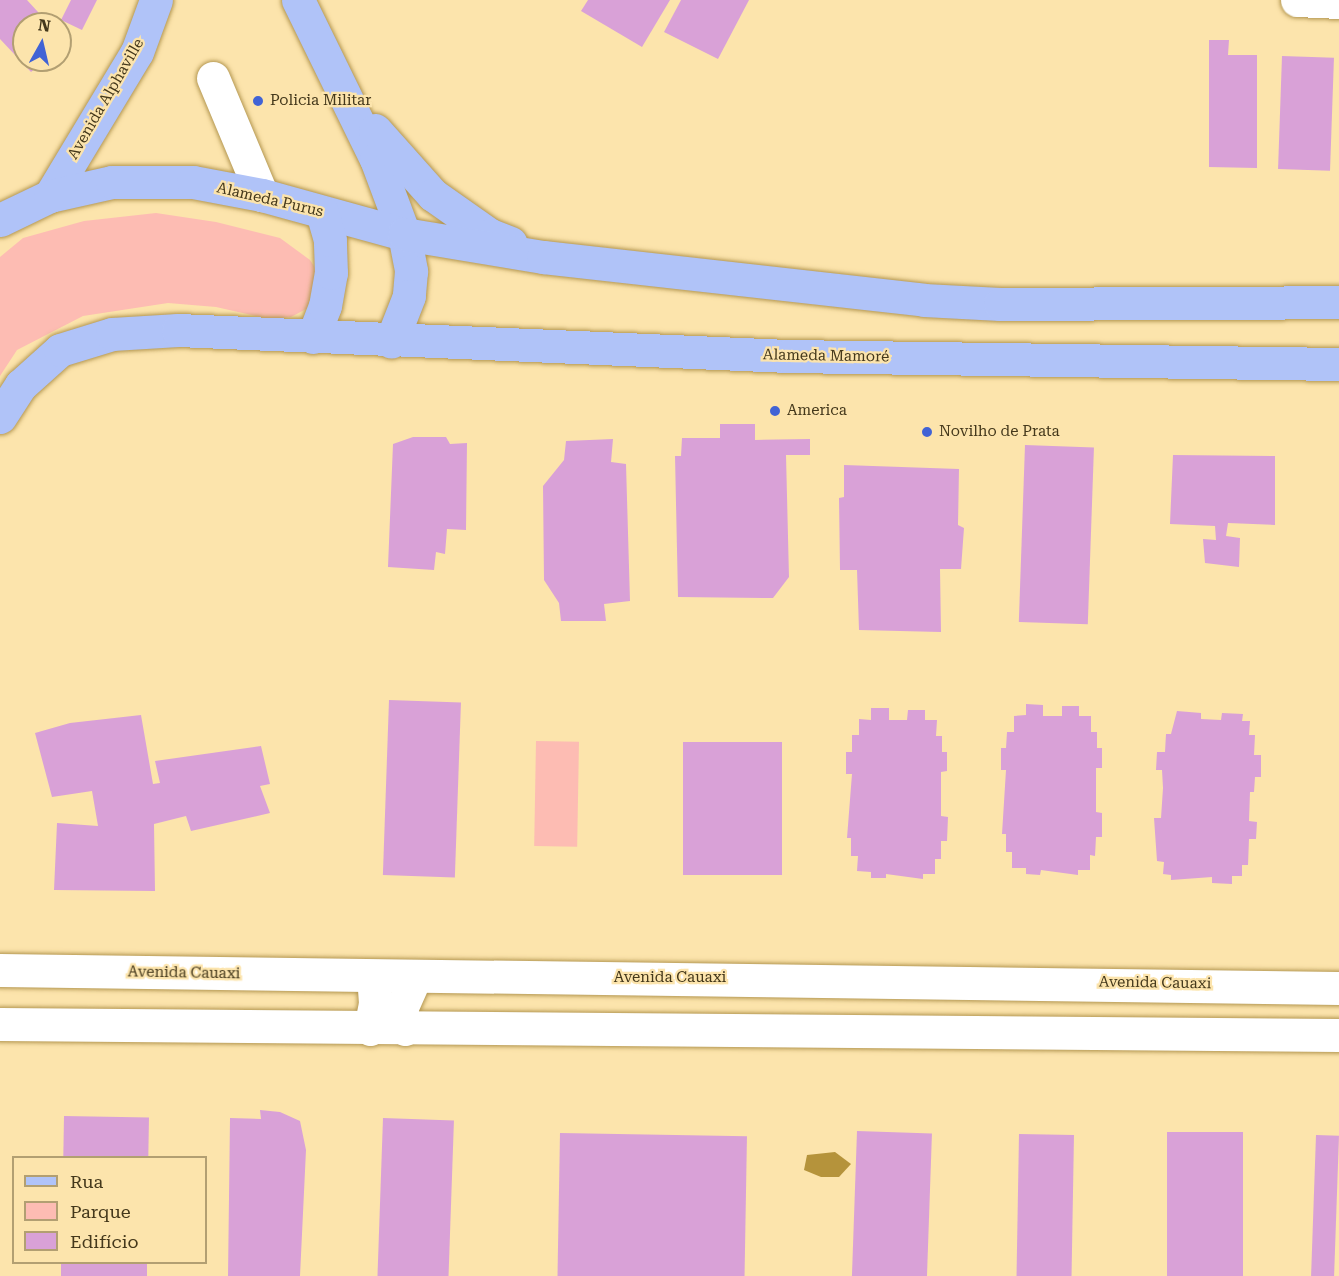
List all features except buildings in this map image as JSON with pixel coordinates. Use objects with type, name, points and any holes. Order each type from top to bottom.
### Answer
[{"type":"main road","name":"Avenida Alphaville","points":[[50,196],[137,52],[156,0]]},
{"type":"main road","points":[[298,0],[376,159],[404,234],[411,271],[409,296],[391,342]]},
{"type":"main road","points":[[339,80],[389,149],[433,195],[490,235],[543,257],[924,300],[1000,304],[1339,302]]},
{"type":"main road","name":"Alameda Purus","points":[[0,220],[50,196],[112,182],[193,182],[261,195],[404,234],[543,257]]},
{"type":"main road","points":[[0,417],[21,385],[60,350],[112,334],[178,330],[313,337],[325,306],[331,273],[330,240],[322,212]]},
{"type":"main road","name":"Alameda Mamoré","points":[[313,337],[391,342],[788,356],[1339,364]]},
{"type":"street","points":[[1297,0],[1339,2]]},
{"type":"street","points":[[213,78],[261,195]]},
{"type":"street","name":"Avenida Cauaxi","points":[[0,970],[973,981],[1339,988]]},
{"type":"street","points":[[370,1029],[375,1003],[373,976]]},
{"type":"street","points":[[405,1029],[401,1008],[416,976]]},
{"type":"street","points":[[972,1032],[980,1000],[973,981]]},
{"type":"street","points":[[0,1023],[370,1029],[1339,1035]]},
{"type":"green space","points":[[156,213],[216,222],[280,238],[310,260],[316,269],[308,308],[291,317],[270,319],[216,307],[168,303],[83,316],[17,350],[0,376],[0,257],[23,238],[84,221]]},
{"type":"green space","points":[[536,741],[579,742],[577,847],[534,846]]},
{"type":"shaded area","points":[[835,1152],[851,1164],[839,1177],[821,1177],[804,1170],[807,1155]]},
{"type":"place","name":"Policia Militar","points":[[258,101]]},
{"type":"place","name":"America","points":[[775,411]]},
{"type":"place","name":"Novilho de Prata","points":[[927,432]]}]
